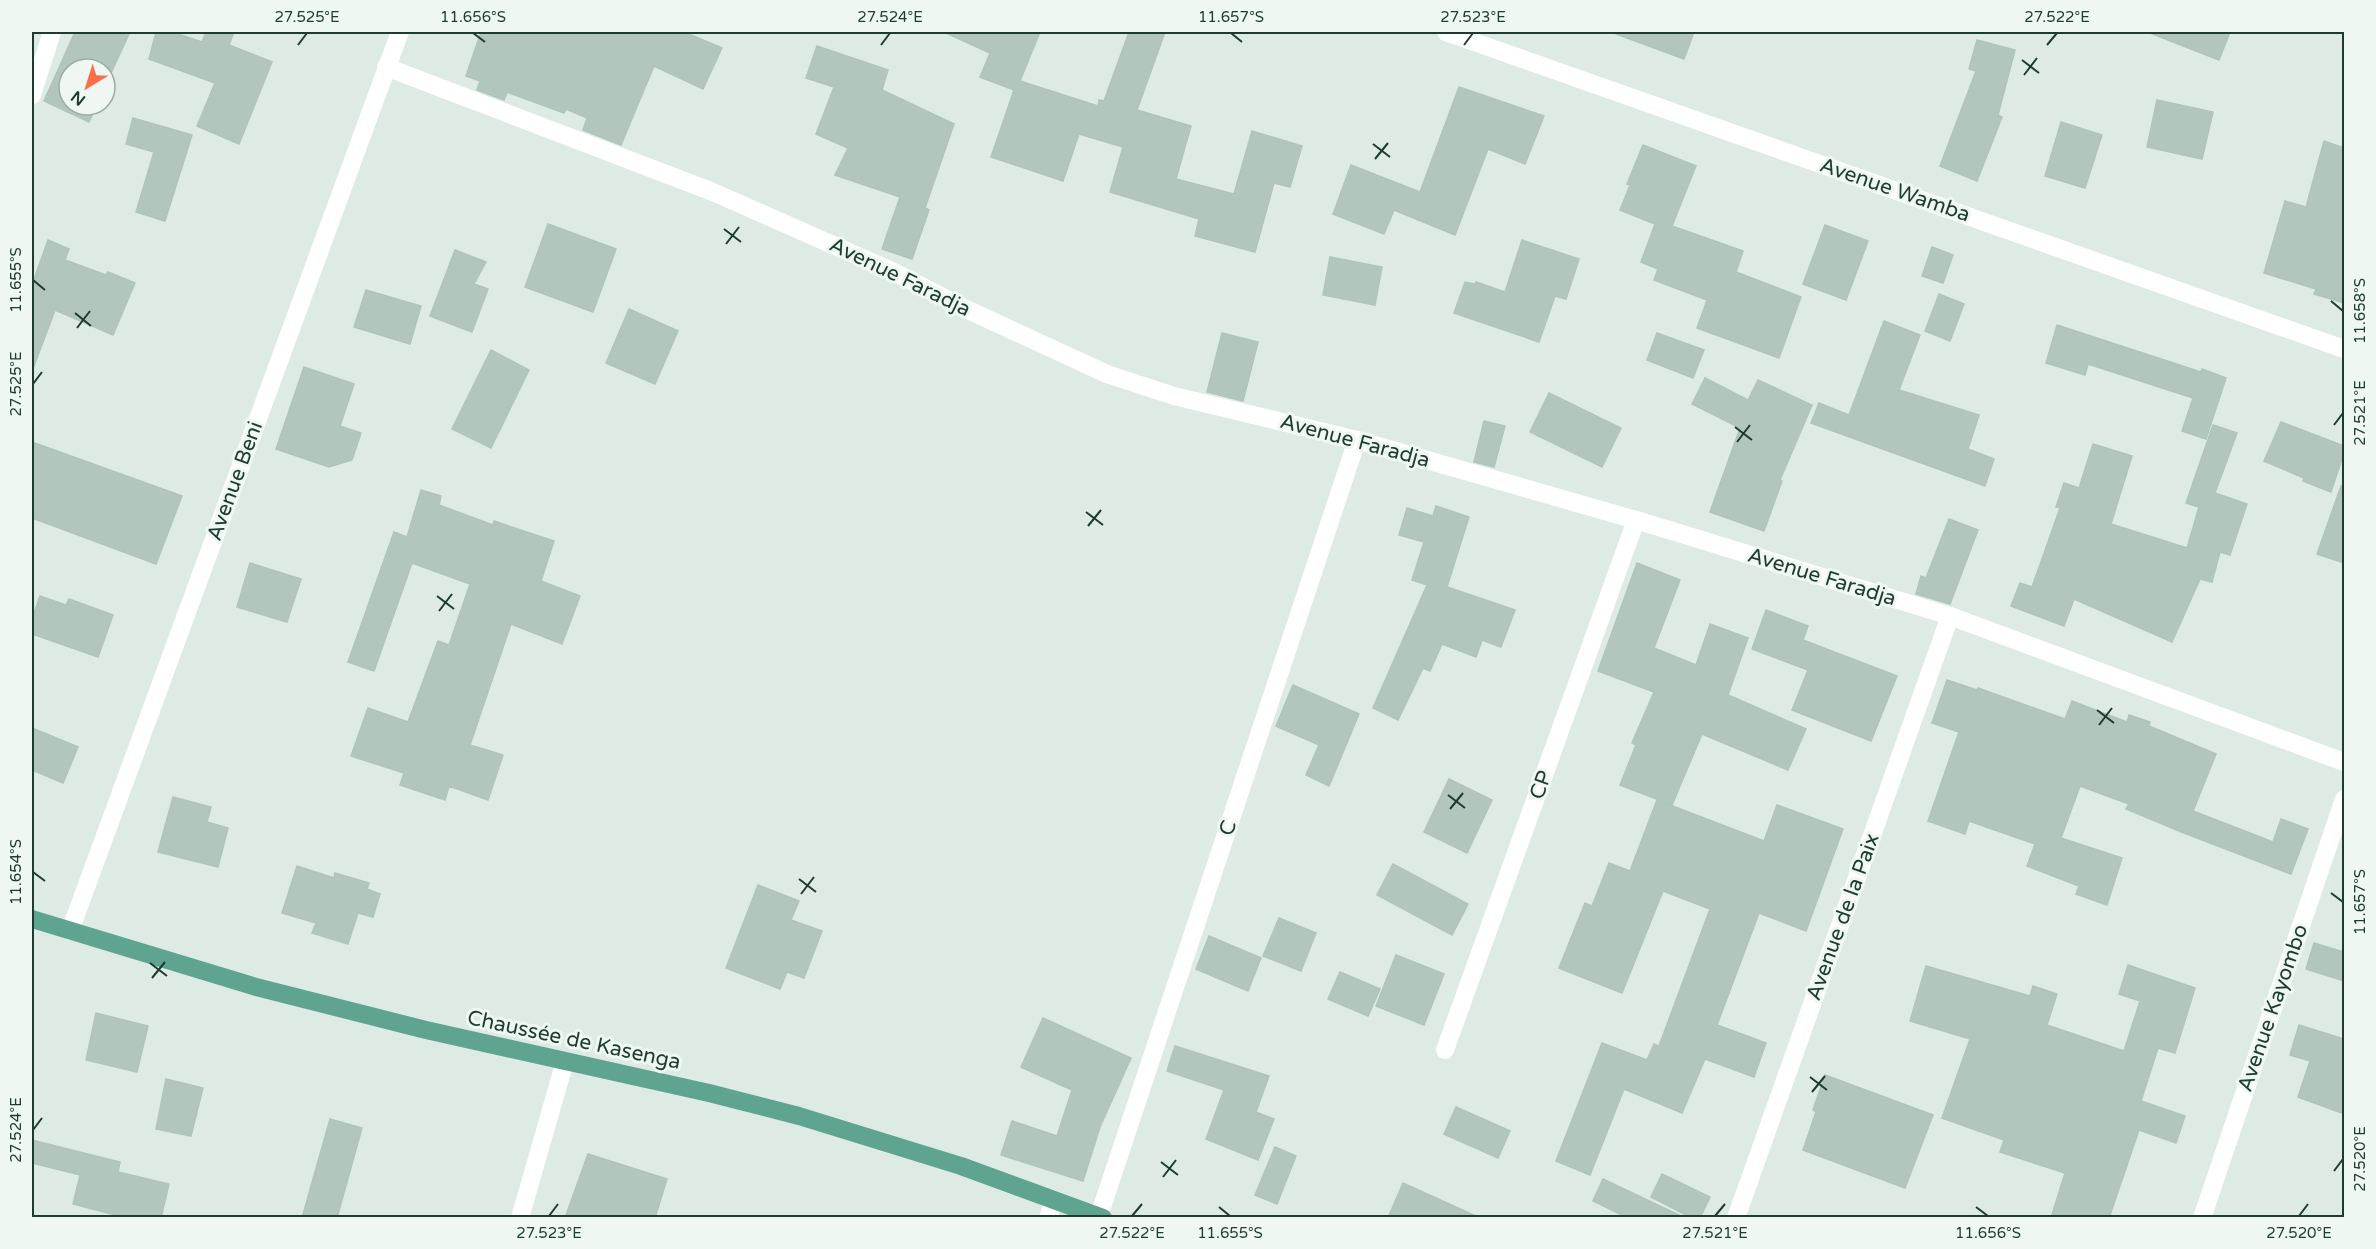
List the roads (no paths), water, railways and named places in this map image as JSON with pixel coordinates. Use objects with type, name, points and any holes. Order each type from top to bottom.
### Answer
[{"type":"main road","name":"Chaussée de Kasenga","points":[[32,919],[256,987],[426,1030],[710,1093],[799,1116],[961,1166],[1101,1217]]},
{"type":"street","points":[[32,95],[52,32]]},
{"type":"street","name":"Avenue Beni","points":[[70,931],[400,32]]},
{"type":"street","name":"Avenue Wamba","points":[[1446,32],[2344,349]]},
{"type":"street","name":"Avenue Faradja","points":[[386,67],[714,192],[894,272],[966,309],[1107,374],[1173,396],[1357,440],[1636,520],[1950,616],[2344,762]]},
{"type":"street","name":"C","points":[[1101,1217],[1357,440]]},
{"type":"street","name":"CP","points":[[1445,1050],[1636,520]]},
{"type":"street","name":"Avenue de la Paix","points":[[1736,1218],[1950,616]]},
{"type":"street","name":"Avenue Kayombo","points":[[2202,1218],[2344,799]]},
{"type":"street","points":[[520,1218],[565,1061]]},
{"type":"street","points":[[1048,1218],[1054,1200]]}]
